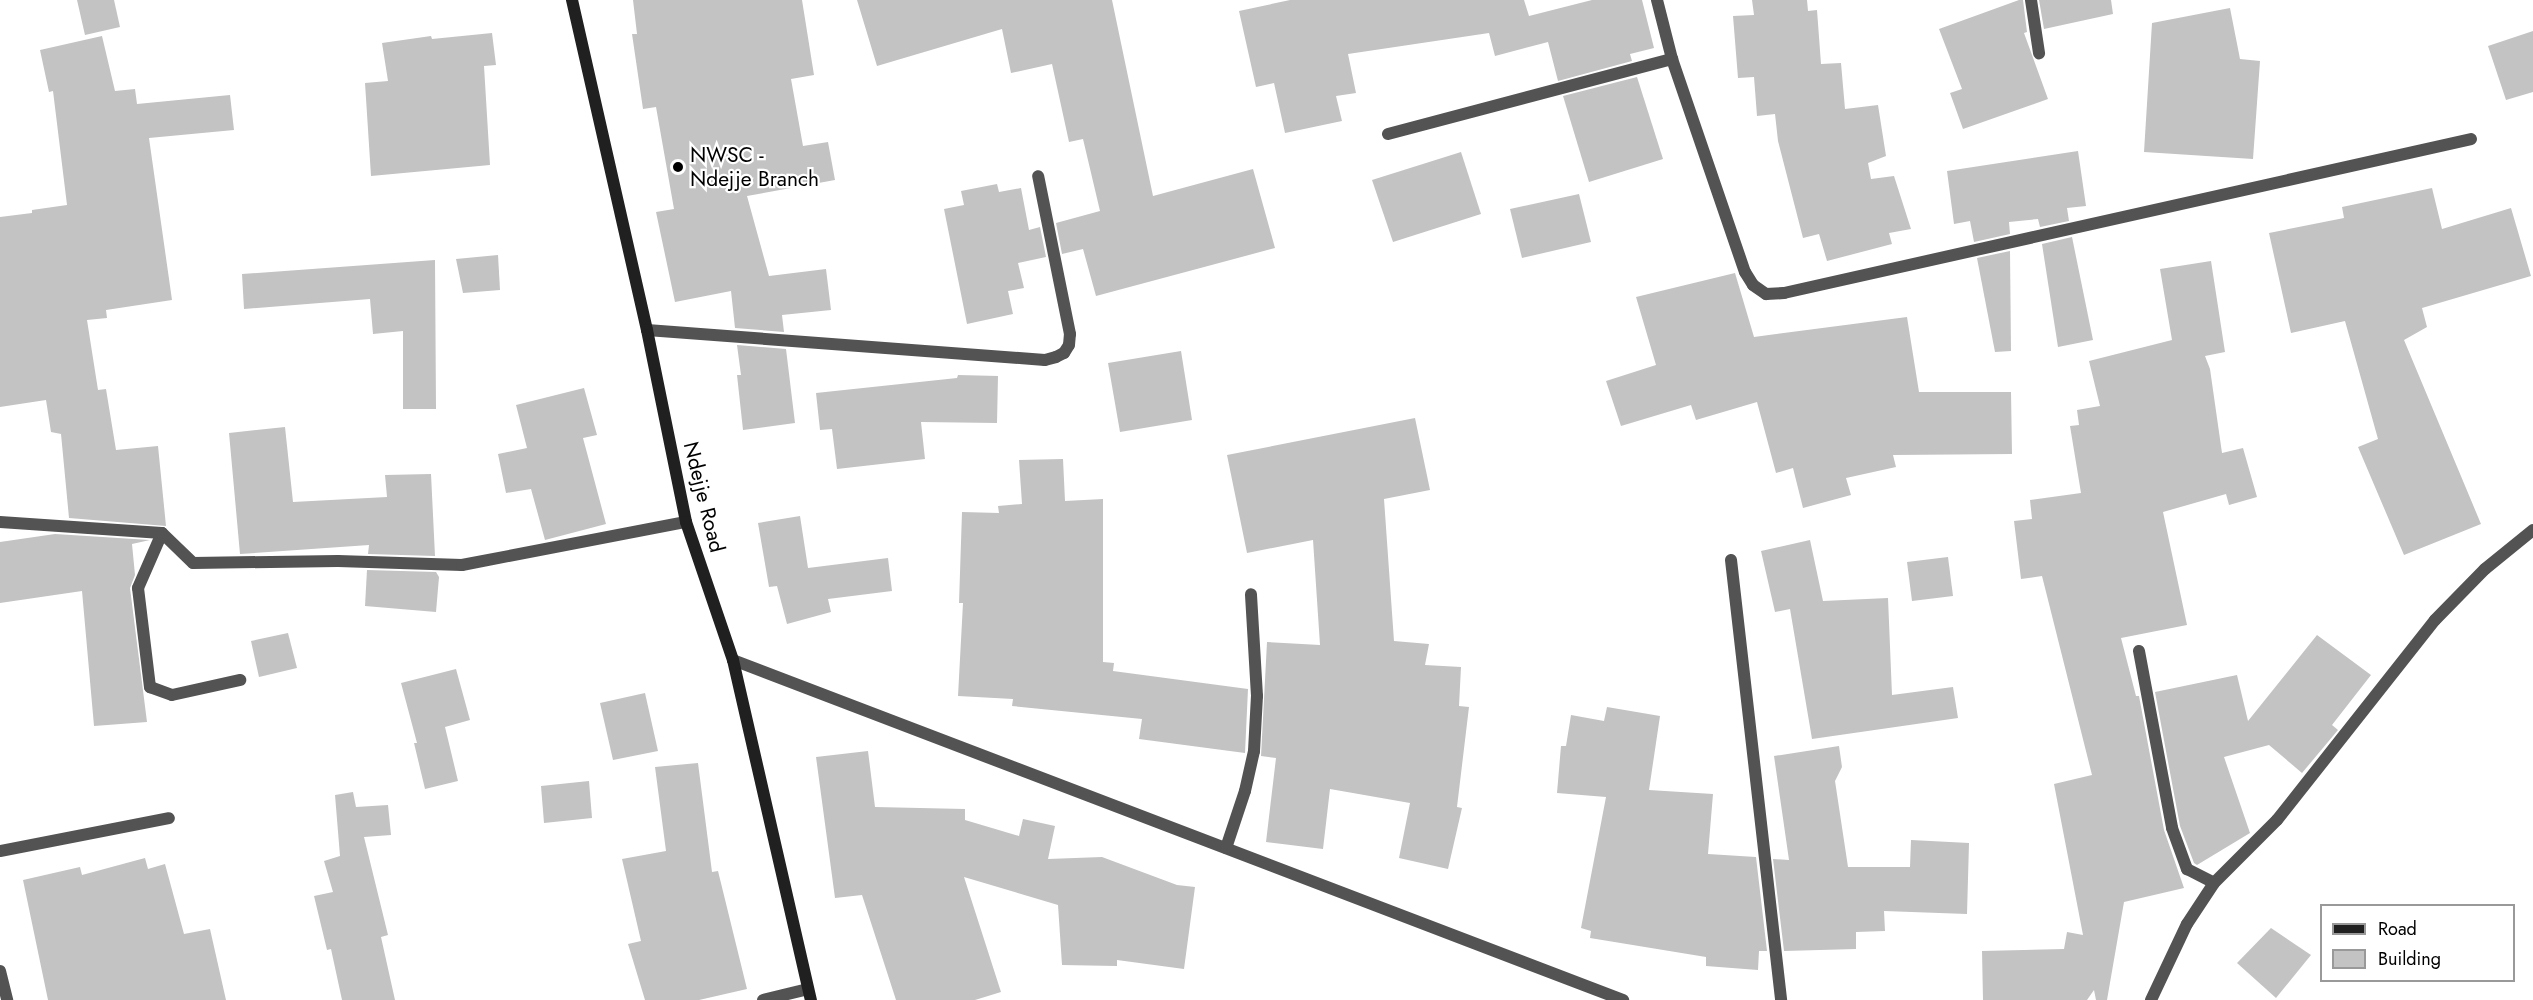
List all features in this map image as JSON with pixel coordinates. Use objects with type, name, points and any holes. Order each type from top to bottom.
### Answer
[{"type":"street","name":"Ndejje Road","points":[[572,0],[646,330],[686,522],[733,660],[810,994]]},
{"type":"street","points":[[1657,0],[1672,59],[1745,272],[1753,285],[1766,294],[1795,290],[2470,140]]},
{"type":"street","points":[[2031,0],[2039,53]]},
{"type":"street","points":[[1388,134],[1672,59]]},
{"type":"street","points":[[646,330],[1045,360],[1056,357],[1064,353],[1070,345],[1070,334],[1038,176]]},
{"type":"street","points":[[0,522],[162,533],[193,563],[338,561],[462,565],[686,522]]},
{"type":"street","points":[[2151,1000],[2187,924],[2214,883],[2277,820],[2434,620],[2485,568],[2533,530]]},
{"type":"street","points":[[162,533],[138,588],[150,687],[171,695],[240,680]]},
{"type":"street","points":[[1731,560],[1780,1000]]},
{"type":"street","points":[[1226,848],[1245,791],[1254,751],[1257,696],[1251,594]]},
{"type":"street","points":[[2139,651],[2172,828],[2187,869],[2214,883]]},
{"type":"street","points":[[733,660],[1623,1000]]},
{"type":"street","points":[[0,851],[169,818]]},
{"type":"street","points":[[0,971],[7,1000]]},
{"type":"street","points":[[763,1000],[810,994]]},
{"type":"building","points":[[77,0],[114,0],[120,27],[85,35]]},
{"type":"building","points":[[633,0],[802,0],[814,75],[791,79],[803,146],[828,142],[835,180],[747,196],[769,276],[826,269],[831,310],[782,315],[784,332],[735,328],[731,291],[675,302],[656,212],[674,209],[656,107],[643,109],[632,34],[637,34]]},
{"type":"building","points":[[857,0],[1112,0],[1153,196],[1253,169],[1275,248],[1096,296],[1083,249],[1062,254],[1056,223],[1100,211],[1083,139],[1069,142],[1052,64],[1011,73],[1002,29],[877,66]]},
{"type":"building","points":[[1290,0],[1524,0],[1529,16],[1592,0],[1642,0],[1654,48],[1630,54],[1632,61],[1558,81],[1548,42],[1495,56],[1489,33],[1348,54],[1356,93],[1336,96],[1342,121],[1285,133],[1274,83],[1256,87],[1239,11]]},
{"type":"building","points":[[1752,0],[1807,0],[1808,11],[1817,10],[1821,64],[1841,63],[1845,109],[1878,105],[1886,156],[1868,163],[1871,179],[1894,176],[1911,229],[1889,233],[1892,244],[1827,261],[1819,234],[1803,238],[1778,141],[1775,114],[1757,116],[1754,77],[1738,78],[1733,16],[1754,15]]},
{"type":"building","points":[[2023,0],[2027,32],[2024,33],[2048,99],[1963,129],[1950,93],[1962,89],[1939,29]]},
{"type":"building","points":[[2039,0],[2111,0],[2113,14],[2044,29]]},
{"type":"building","points":[[2230,8],[2240,59],[2260,61],[2253,159],[2144,152],[2152,23]]},
{"type":"building","points":[[2533,31],[2533,92],[2506,100],[2488,46]]},
{"type":"building","points":[[492,33],[496,65],[484,66],[490,165],[371,176],[365,83],[388,81],[382,43],[431,36],[432,39]]},
{"type":"building","points":[[102,36],[115,91],[135,89],[137,104],[230,95],[234,130],[149,138],[172,300],[106,310],[107,318],[87,320],[98,390],[106,389],[116,450],[158,446],[166,526],[69,518],[61,434],[51,432],[46,400],[0,407],[0,217],[67,205],[53,91],[49,92],[40,50]]},
{"type":"building","points":[[1637,77],[1663,159],[1589,182],[1563,96]]},
{"type":"building","points":[[2078,151],[2086,206],[2067,208],[2069,221],[2040,227],[2038,219],[2009,222],[2010,234],[1974,242],[1970,221],[1954,224],[1947,171]]},
{"type":"building","points":[[1461,152],[1481,214],[1393,242],[1372,180]]},
{"type":"building","points":[[997,184],[999,192],[1021,188],[1029,230],[1040,227],[1046,257],[1018,263],[1024,288],[1008,291],[1013,314],[967,324],[944,209],[964,205],[961,191]]},
{"type":"building","points":[[2432,188],[2442,229],[2511,208],[2531,276],[2422,308],[2427,327],[2404,340],[2481,524],[2404,555],[2358,447],[2378,439],[2345,321],[2291,333],[2269,233],[2344,218],[2342,207]]},
{"type":"building","points":[[1579,194],[1591,242],[1522,258],[1510,209]]},
{"type":"building","points":[[2072,237],[2093,340],[2058,347],[2042,244]]},
{"type":"building","points":[[2010,251],[2011,351],[1995,352],[1977,258]]},
{"type":"building","points":[[498,255],[500,290],[463,293],[456,259]]},
{"type":"building","points":[[435,260],[436,409],[403,409],[403,331],[373,334],[370,299],[244,309],[242,274]]},
{"type":"building","points":[[2211,261],[2225,352],[2205,356],[2210,369],[2222,453],[2243,448],[2257,497],[2229,505],[2226,494],[2163,512],[2187,625],[2121,638],[2136,696],[2139,696],[2164,830],[2184,888],[2124,902],[2107,1000],[2096,1000],[2094,990],[2087,1000],[1983,1000],[1982,951],[2064,949],[2067,932],[2083,935],[2054,784],[2092,775],[2042,576],[2021,579],[2014,521],[2032,519],[2030,500],[2081,493],[2070,426],[2079,425],[2077,410],[2100,406],[2089,361],[2172,340],[2160,269]]},
{"type":"building","points":[[1735,273],[1754,337],[1907,317],[1919,392],[2011,392],[2012,454],[1893,455],[1896,467],[1846,478],[1851,495],[1803,508],[1793,468],[1776,473],[1757,402],[1696,420],[1691,405],[1621,426],[1606,381],[1656,365],[1636,297]]},
{"type":"building","points":[[737,345],[786,349],[795,423],[743,430],[737,375],[741,375]]},
{"type":"building","points":[[1181,351],[1192,420],[1120,432],[1108,363]]},
{"type":"building","points":[[958,375],[998,376],[997,423],[921,422],[925,459],[837,469],[832,429],[820,430],[816,393],[957,378]]},
{"type":"building","points":[[584,388],[597,435],[583,438],[606,524],[545,540],[531,489],[506,493],[498,454],[527,448],[516,405]]},
{"type":"building","points":[[1415,418],[1430,490],[1384,499],[1394,641],[1429,644],[1425,665],[1461,667],[1459,706],[1469,707],[1457,807],[1462,808],[1448,869],[1399,858],[1410,803],[1330,789],[1323,849],[1266,842],[1276,758],[1261,756],[1267,642],[1320,645],[1313,540],[1247,553],[1227,455]]},
{"type":"building","points":[[285,427],[293,502],[387,497],[385,475],[431,474],[435,556],[368,554],[369,545],[240,554],[229,433]]},
{"type":"building","points":[[1063,459],[1065,501],[1103,499],[1103,662],[1114,663],[1113,671],[1248,689],[1245,753],[1139,739],[1142,719],[1012,706],[1013,699],[958,696],[963,603],[959,603],[962,512],[999,513],[998,506],[1022,504],[1019,460]]},
{"type":"building","points":[[800,516],[808,568],[888,558],[892,591],[828,599],[831,612],[787,624],[777,586],[769,587],[758,523]]},
{"type":"building","points":[[55,534],[150,540],[132,544],[135,575],[130,588],[147,722],[94,726],[82,591],[0,603],[0,542]]},
{"type":"building","points":[[1810,540],[1823,601],[1888,598],[1892,695],[1953,687],[1958,718],[1812,739],[1790,609],[1775,612],[1761,551]]},
{"type":"building","points":[[1948,557],[1953,596],[1912,601],[1907,562]]},
{"type":"building","points":[[367,570],[436,572],[439,577],[436,612],[365,606]]},
{"type":"building","points":[[288,633],[297,668],[259,677],[251,641]]},
{"type":"building","points":[[2317,635],[2371,675],[2332,725],[2338,730],[2302,773],[2269,745],[2224,757],[2250,833],[2197,865],[2194,863],[2180,826],[2155,692],[2237,675],[2248,721]]},
{"type":"building","points":[[456,669],[470,720],[445,727],[458,781],[425,789],[414,743],[417,743],[401,683]]},
{"type":"building","points":[[645,693],[658,751],[613,760],[600,703]]},
{"type":"building","points":[[1607,707],[1660,716],[1649,790],[1713,794],[1708,854],[1756,857],[1767,951],[1759,951],[1758,970],[1706,966],[1706,957],[1590,938],[1591,931],[1581,928],[1606,797],[1557,793],[1561,746],[1566,746],[1571,715],[1604,721]]},
{"type":"building","points":[[1839,746],[1842,767],[1835,781],[1848,867],[1910,867],[1911,840],[1969,843],[1967,914],[1884,911],[1885,931],[1856,932],[1856,949],[1784,951],[1773,859],[1789,860],[1774,756]]},
{"type":"building","points":[[868,751],[875,807],[965,809],[965,820],[1019,836],[1023,819],[1055,826],[1048,859],[1102,857],[1177,885],[1195,887],[1184,969],[1117,960],[1117,966],[1062,965],[1058,905],[964,877],[1001,992],[975,1000],[896,1000],[862,895],[835,898],[816,757]]},
{"type":"building","points":[[698,763],[712,872],[718,871],[747,989],[699,1000],[645,1000],[628,944],[641,941],[622,859],[666,851],[655,767]]},
{"type":"building","points":[[589,781],[592,818],[544,823],[541,786]]},
{"type":"building","points":[[353,792],[356,807],[388,805],[391,835],[364,837],[388,935],[381,937],[395,1000],[342,1000],[331,949],[327,950],[314,896],[333,892],[324,861],[340,856],[335,795]]},
{"type":"building","points":[[145,858],[148,869],[165,864],[184,934],[210,929],[226,1000],[48,1000],[23,880],[80,867],[82,875]]},
{"type":"building","points":[[2271,928],[2311,955],[2276,998],[2237,963]]},
{"type":"place","name":"NWSC - Ndejje Branch","points":[[678,167]]}]
